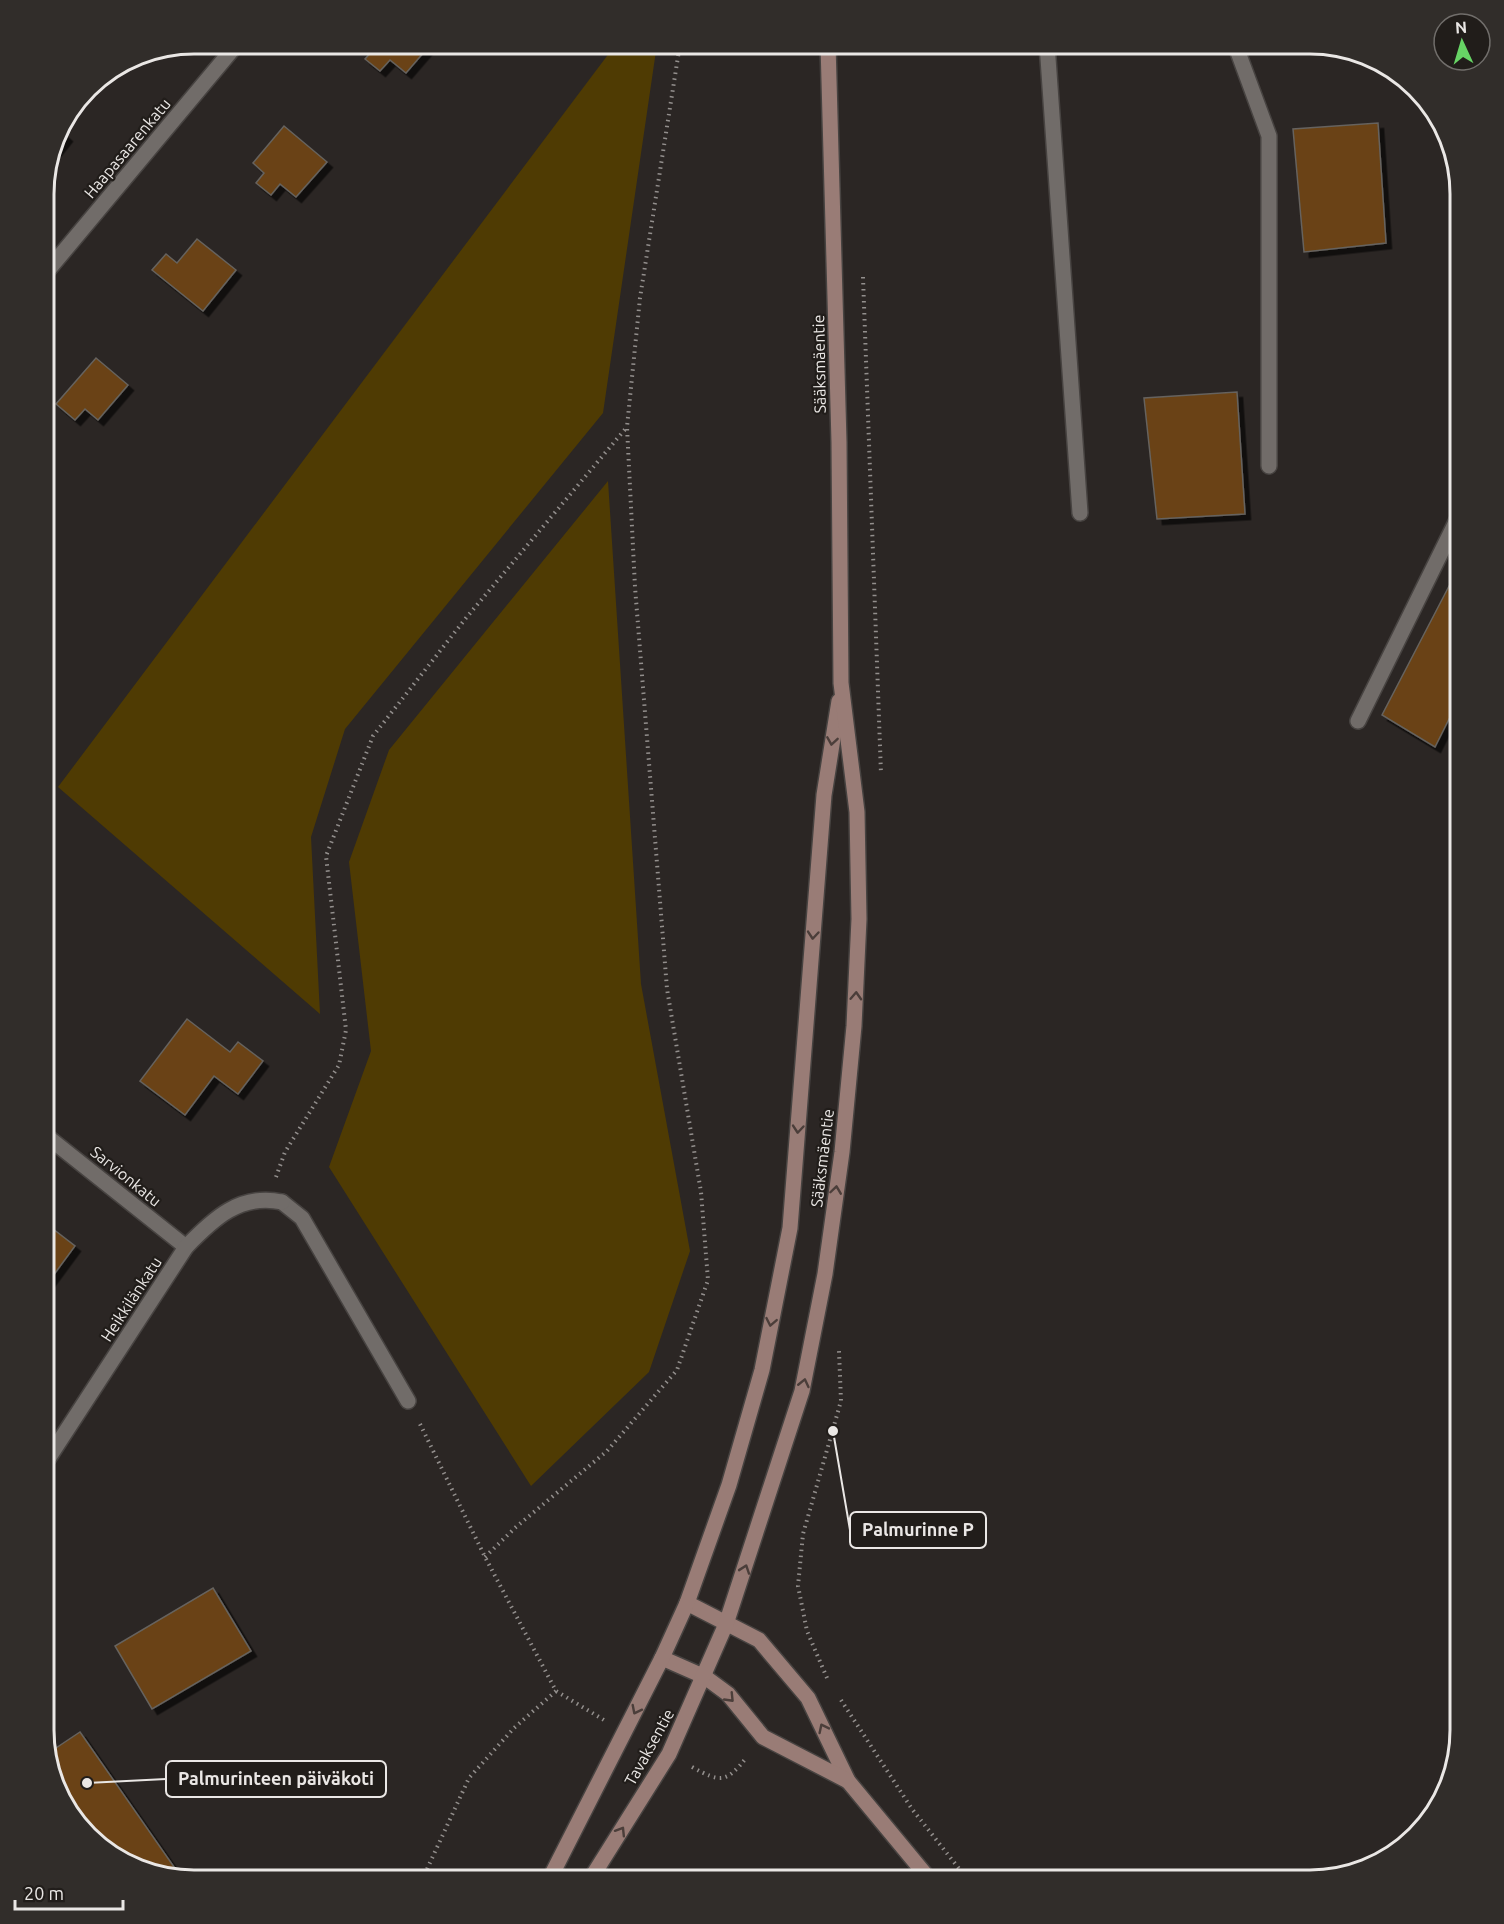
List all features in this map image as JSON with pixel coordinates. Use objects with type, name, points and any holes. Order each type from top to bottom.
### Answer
[{"type":"main road","name":"Sääksmäentie","points":[[726,1624],[802,1391],[825,1274],[842,1152],[854,1026],[859,919],[857,812],[841,683],[839,442],[828,54]]},
{"type":"main road","name":"Sääksmäentie","points":[[663,1658],[687,1603],[729,1485],[762,1370],[790,1228],[824,795],[841,683]]},
{"type":"main road","points":[[687,1603],[759,1640],[808,1698],[848,1781],[921,1870]]},
{"type":"main road","name":"Tavaksentie","points":[[597,1870],[669,1754],[705,1677],[726,1624]]},
{"type":"main road","points":[[663,1658],[705,1677],[729,1694],[763,1737],[848,1781]]},
{"type":"main road","name":"Tavaksentie","points":[[555,1870],[663,1658]]},
{"type":"street","name":"Haapasaarenkatu","points":[[54,263],[229,54]]},
{"type":"street","points":[[1048,54],[1080,513]]},
{"type":"street","points":[[1239,54],[1269,136],[1269,466]]},
{"type":"street","points":[[1358,721],[1450,536]]},
{"type":"street","name":"Sarvionkatu","points":[[54,1142],[186,1247]]},
{"type":"street","points":[[274,1201],[302,1218],[408,1401]]},
{"type":"street","name":"Heikkilänkatu","points":[[54,1450],[186,1247],[214,1218],[239,1204],[274,1201]]},
{"type":"path","points":[[485,1557],[516,1527],[607,1451],[677,1371],[708,1280],[702,1192],[667,989],[637,610],[627,427],[639,298],[678,54]]},
{"type":"path","points":[[274,1201],[285,1152],[339,1065],[346,1030],[326,855],[373,736],[466,618],[627,427]]},
{"type":"path","points":[[408,1401],[485,1557],[556,1690],[626,1730]]},
{"type":"path","points":[[807,1631],[829,1682],[912,1809],[959,1870]]},
{"type":"path","points":[[808,1698],[829,1682]]},
{"type":"path","points":[[428,1870],[469,1778],[513,1728],[556,1690]]},
{"type":"path","points":[[669,1754],[717,1780],[730,1777],[763,1737]]},
{"type":"shaded area","points":[[608,54],[656,54],[603,413],[345,729],[311,837],[320,1014],[58,787]]},
{"type":"shaded area","points":[[608,481],[641,984],[690,1251],[649,1372],[531,1486],[329,1167],[371,1051],[349,862],[389,750]]},
{"type":"building","points":[[370,54],[422,54],[406,73],[390,60],[380,71],[365,59]]},
{"type":"building","points":[[1378,123],[1386,243],[1304,252],[1293,129]]},
{"type":"building","points":[[284,126],[327,162],[296,197],[280,184],[271,195],[256,183],[264,173],[253,163]]},
{"type":"building","points":[[197,239],[236,270],[203,311],[152,270],[166,254],[177,263]]},
{"type":"building","points":[[96,358],[128,385],[98,420],[85,409],[75,420],[56,404]]},
{"type":"building","points":[[1237,392],[1245,514],[1157,519],[1144,398]]},
{"type":"building","points":[[1450,584],[1450,717],[1435,747],[1382,715]]},
{"type":"building","points":[[187,1019],[230,1052],[238,1042],[263,1061],[238,1094],[214,1076],[185,1115],[140,1081]]},
{"type":"building","points":[[54,1230],[75,1246],[54,1274]]},
{"type":"building","points":[[213,1588],[251,1651],[152,1709],[115,1646]]},
{"type":"building","points":[[80,1732],[175,1869],[140,1859],[109,1841],[95,1829],[68,1792],[61,1775],[55,1749]]},
{"type":"place","name":"Palmurinne P","points":[[833,1431]]},
{"type":"place","name":"Palmurinteen päiväkoti","points":[[87,1783]]}]
